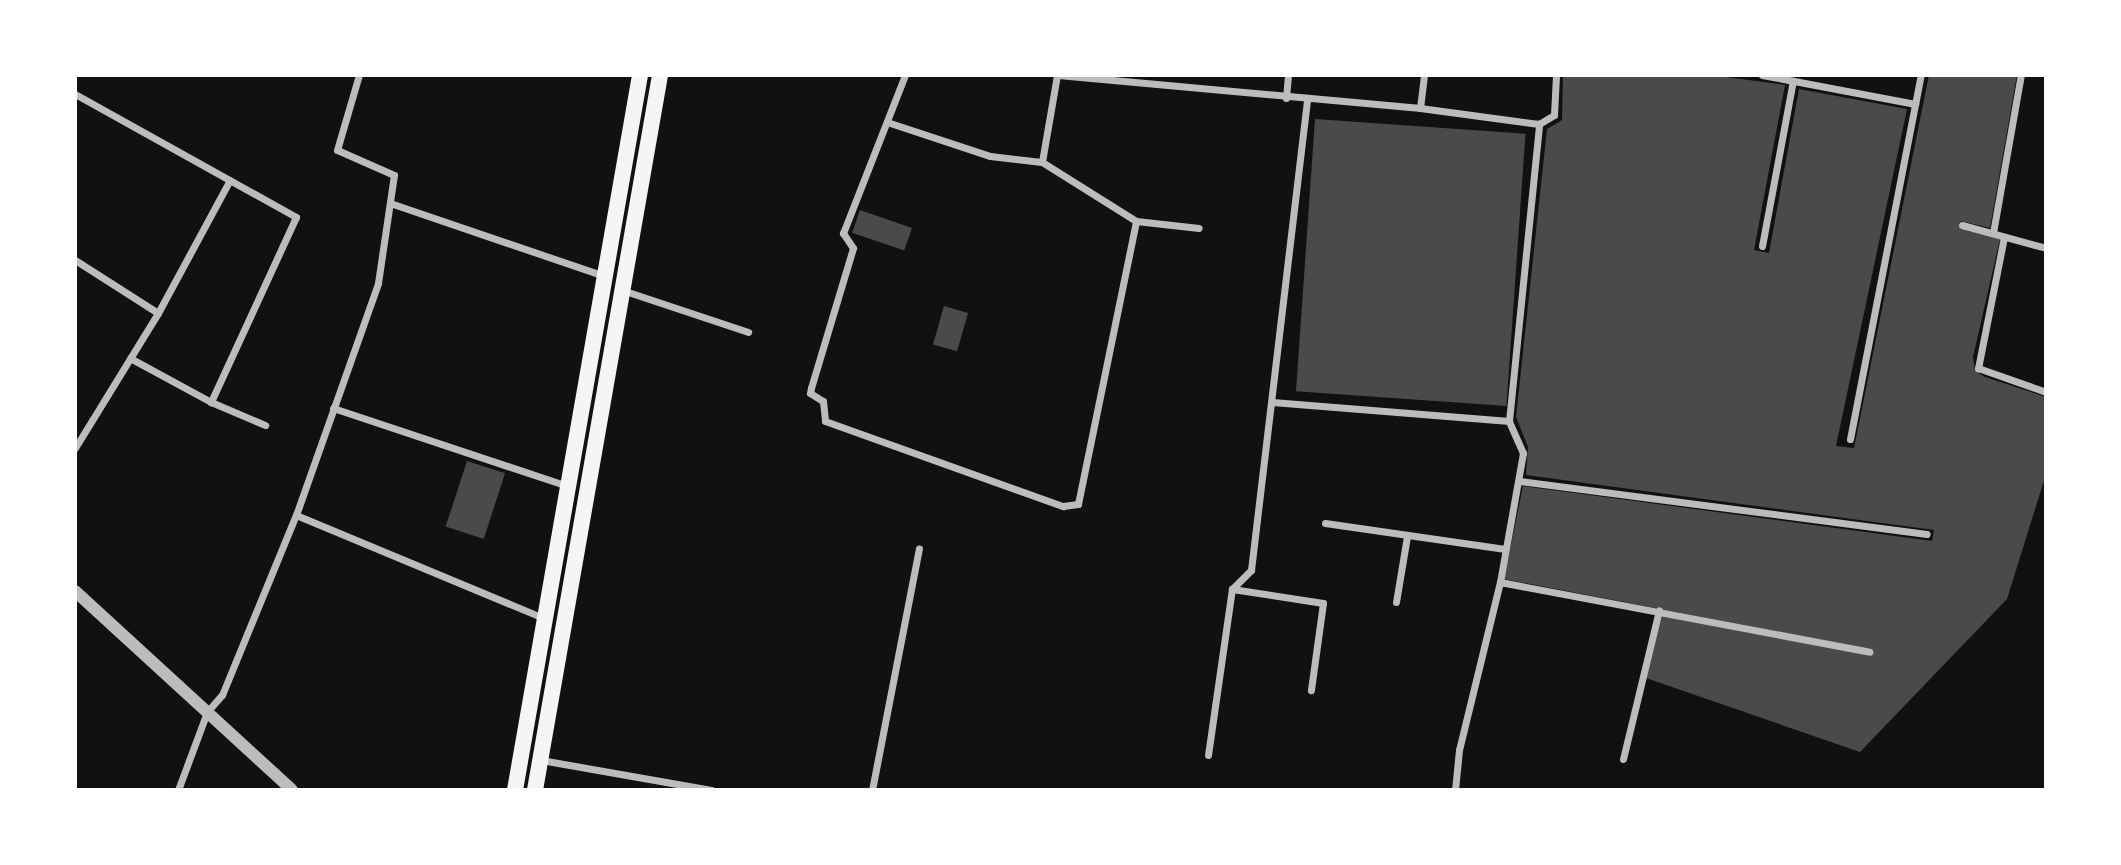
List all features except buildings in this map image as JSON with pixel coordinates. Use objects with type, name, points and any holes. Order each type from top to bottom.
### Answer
[{"type":"main road","points":[[515,790],[640,75]]},
{"type":"main road","points":[[535,790],[660,75]]},
{"type":"main road","points":[[585,390],[603,395]]},
{"type":"street","points":[[178,790],[207,712],[222,695],[296,515],[378,283],[394,175],[337,150],[359,75]]},
{"type":"street","points":[[905,75],[843,233],[853,248],[810,393],[823,401],[825,421],[1063,506],[1077,504],[1136,221]]},
{"type":"street","points":[[1042,162],[1057,75],[1307,100],[1420,108],[1539,124],[1554,115],[1556,75]]},
{"type":"street","points":[[1286,98],[1288,75]]},
{"type":"street","points":[[1420,108],[1424,75]]},
{"type":"street","points":[[1762,75],[1915,104]]},
{"type":"street","points":[[1850,439],[1921,75]]},
{"type":"street","points":[[1993,233],[2021,75]]},
{"type":"street","points":[[1762,246],[1793,81]]},
{"type":"street","points":[[75,94],[296,216],[211,402]]},
{"type":"street","points":[[1208,755],[1232,589],[1251,570],[1307,100]]},
{"type":"street","points":[[887,122],[990,156],[1042,162],[1136,221],[1199,228]]},
{"type":"street","points":[[1455,790],[1459,750],[1500,582],[1523,453],[1509,421],[1539,124]]},
{"type":"street","points":[[75,448],[158,313],[230,180]]},
{"type":"street","points":[[390,203],[605,276]]},
{"type":"street","points":[[1962,225],[2046,248]]},
{"type":"street","points":[[2004,237],[1978,368],[2046,393]]},
{"type":"street","points":[[75,260],[158,313]]},
{"type":"street","points":[[621,290],[748,331]]},
{"type":"street","points":[[130,358],[211,402],[265,425]]},
{"type":"street","points":[[1272,402],[1509,421]]},
{"type":"street","points":[[333,408],[569,486]]},
{"type":"street","points":[[1519,481],[1927,534]]},
{"type":"street","points":[[296,515],[545,618]]},
{"type":"street","points":[[1325,523],[1505,549]]},
{"type":"street","points":[[1395,602],[1407,536]]},
{"type":"street","points":[[872,790],[919,549]]},
{"type":"street","points":[[1500,582],[1870,652]]},
{"type":"street","points":[[1232,589],[1323,603],[1311,690]]},
{"type":"street","points":[[75,591],[292,790]]},
{"type":"street","points":[[1623,759],[1658,610]]},
{"type":"street","points":[[540,760],[711,790]]}]
